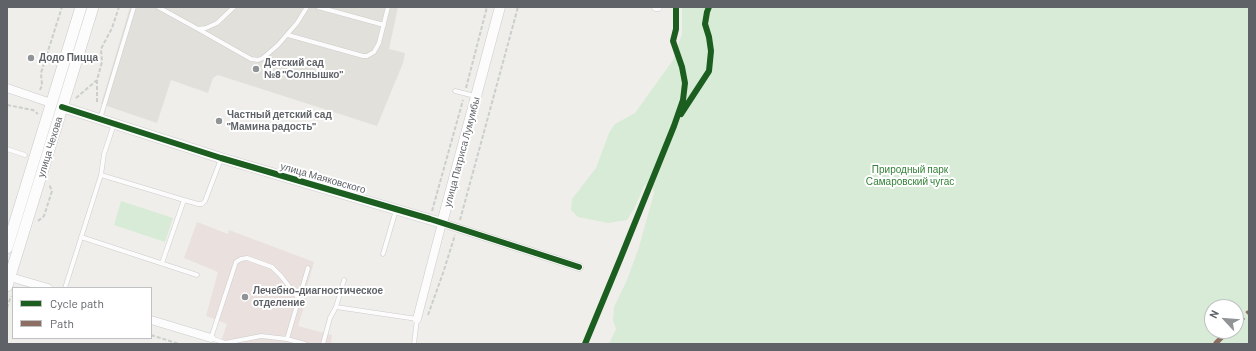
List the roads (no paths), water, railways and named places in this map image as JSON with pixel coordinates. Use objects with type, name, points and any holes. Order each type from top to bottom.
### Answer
[{"type":"main road","name":"улица Чехова","points":[[7,248],[81,7]]},
{"type":"main road","name":"улица Чехова","points":[[9,283],[93,7]]},
{"type":"street","name":"улица Патриса Лумумбы","points":[[417,319],[500,7]]},
{"type":"street","points":[[7,88],[51,103]]},
{"type":"street","name":"улица Маяковского","points":[[62,107],[101,116],[114,123],[221,158],[430,219],[579,267]]},
{"type":"street","points":[[9,283],[40,287]]},
{"type":"street","points":[[152,320],[211,338]]},
{"type":"lane","points":[[101,116],[134,7]]},
{"type":"lane","points":[[158,7],[254,60],[263,58],[278,46],[288,35],[307,7]]},
{"type":"lane","points":[[198,29],[206,28],[217,23],[234,7]]},
{"type":"lane","points":[[318,7],[384,25]]},
{"type":"lane","points":[[288,35],[363,56],[372,55],[377,48],[388,7]]},
{"type":"lane","points":[[455,91],[476,96]]},
{"type":"lane","points":[[65,287],[101,175],[104,154],[114,123]]},
{"type":"lane","points":[[7,149],[24,154]]},
{"type":"lane","points":[[101,175],[202,204],[205,201],[221,158]]},
{"type":"lane","points":[[162,263],[184,200]]},
{"type":"lane","points":[[383,254],[396,209]]},
{"type":"lane","points":[[81,237],[197,274]]},
{"type":"lane","points":[[299,299],[272,267],[247,258],[241,259],[236,262],[211,338],[226,343],[255,336],[287,339],[305,344]]},
{"type":"lane","points":[[287,339],[308,268]]},
{"type":"lane","points":[[323,344],[330,318],[336,307],[344,280]]},
{"type":"lane","points":[[336,307],[417,319],[414,344]]},
{"type":"place","name":"Додо Пицца","points":[[31,58]]},
{"type":"place","name":"Детский сад №8 \"Солнышко\"","points":[[256,69]]},
{"type":"place","name":"Частный детский сад \"Мамина радость\"","points":[[219,121]]},
{"type":"place","name":"Лечебно-диагностическое отделение","points":[[245,297]]},
{"type":"park label","name":"Природный парк Самаровский чугас","points":[[910,176]]}]
